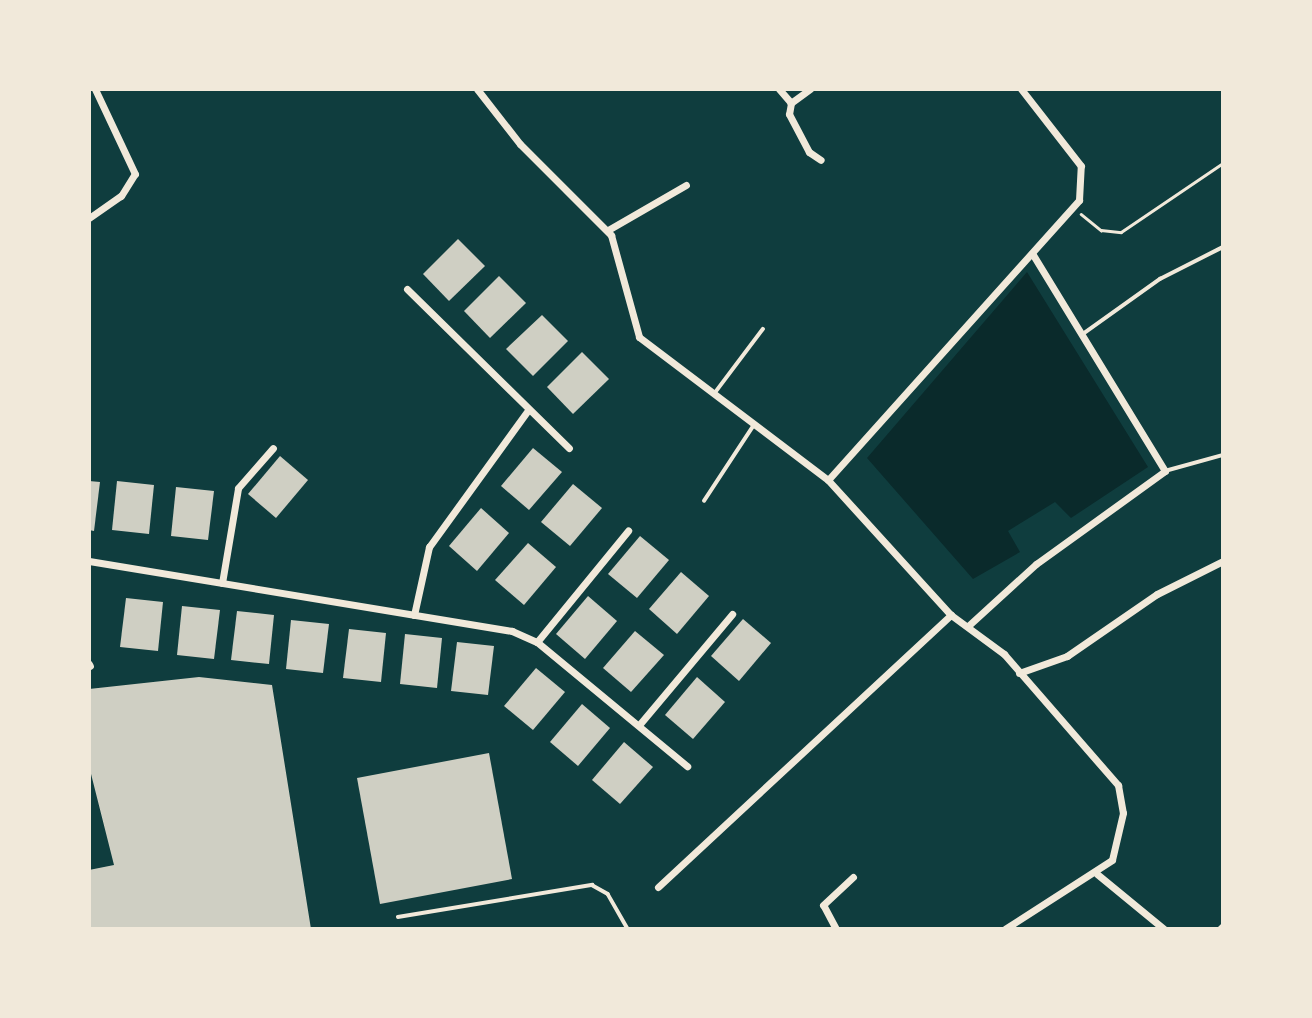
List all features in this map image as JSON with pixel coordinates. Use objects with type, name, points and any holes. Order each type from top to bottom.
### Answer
[{"type":"street","points":[[89,218],[121,196],[135,174],[95,89]]},
{"type":"street","points":[[477,89],[520,144],[608,230],[633,328],[714,394],[828,480],[951,615],[968,626],[1019,673],[1118,785],[1121,837],[1097,874],[1005,929]]},
{"type":"street","points":[[779,89],[791,103],[794,130],[821,160]]},
{"type":"street","points":[[791,103],[810,89]]},
{"type":"street","points":[[828,480],[1073,208],[1083,190],[1081,166],[1021,89]]},
{"type":"street","points":[[608,230],[686,185]]},
{"type":"street","points":[[968,626],[1036,564],[1165,471],[1032,253]]},
{"type":"street","points":[[407,289],[569,448]]},
{"type":"street","points":[[414,615],[429,547],[529,409]]},
{"type":"street","points":[[222,583],[238,488],[273,448]]},
{"type":"street","points":[[537,642],[628,531]]},
{"type":"street","points":[[89,561],[512,631],[537,642],[687,766]]},
{"type":"street","points":[[1019,673],[1067,656],[1157,594],[1223,561]]},
{"type":"street","points":[[639,725],[732,614]]},
{"type":"street","points":[[657,887],[951,615]]},
{"type":"street","points":[[1097,874],[1164,929]]},
{"type":"street","points":[[836,929],[822,905],[853,877]]},
{"type":"lane","points":[[1081,335],[1160,279],[1223,247]]},
{"type":"lane","points":[[714,394],[763,329]]},
{"type":"lane","points":[[704,501],[754,425]]},
{"type":"lane","points":[[1165,471],[1223,455]]},
{"type":"lane","points":[[398,917],[592,885],[608,894],[628,929]]},
{"type":"path","points":[[1073,208],[1101,230],[1121,232],[1223,163]]},
{"type":"water","points":[[1027,272],[1148,467],[1071,518],[1055,502],[1008,531],[1020,552],[973,579],[867,458]]},
{"type":"building","points":[[458,239],[485,266],[449,301],[423,274]]},
{"type":"building","points":[[499,276],[526,303],[490,338],[464,311]]},
{"type":"building","points":[[542,315],[568,341],[533,376],[506,349]]},
{"type":"building","points":[[582,352],[609,379],[573,414],[547,387]]},
{"type":"building","points":[[533,448],[562,472],[529,510],[501,486]]},
{"type":"building","points":[[280,456],[308,480],[276,518],[248,494]]},
{"type":"building","points":[[89,481],[100,482],[94,531],[89,530]]},
{"type":"building","points":[[117,481],[154,485],[149,534],[112,530]]},
{"type":"building","points":[[573,484],[602,508],[570,546],[541,522]]},
{"type":"building","points":[[176,487],[214,491],[208,540],[171,536]]},
{"type":"building","points":[[481,508],[509,533],[477,571],[449,546]]},
{"type":"building","points":[[640,536],[669,560],[637,598],[608,574]]},
{"type":"building","points":[[528,543],[556,567],[524,605],[495,580]]},
{"type":"building","points":[[681,572],[709,596],[677,634],[649,609]]},
{"type":"building","points":[[588,596],[617,621],[585,659],[556,634]]},
{"type":"building","points":[[126,598],[163,602],[158,651],[120,647]]},
{"type":"building","points":[[182,606],[220,610],[214,659],[177,655]]},
{"type":"building","points":[[237,611],[274,615],[269,664],[231,660]]},
{"type":"building","points":[[743,619],[771,643],[739,681],[711,656]]},
{"type":"building","points":[[291,620],[329,624],[323,673],[286,669]]},
{"type":"building","points":[[349,629],[386,633],[381,682],[343,678]]},
{"type":"building","points":[[635,631],[664,655],[631,692],[603,668]]},
{"type":"building","points":[[405,634],[442,638],[437,688],[400,684]]},
{"type":"building","points":[[457,642],[494,646],[488,695],[451,691]]},
{"type":"building","points":[[536,668],[565,692],[533,730],[504,706]]},
{"type":"building","points":[[199,677],[272,685],[311,929],[89,929],[89,870],[114,865],[89,766],[89,689]]},
{"type":"building","points":[[697,677],[725,702],[693,739],[665,715]]},
{"type":"building","points":[[582,704],[610,728],[578,766],[550,742]]},
{"type":"building","points":[[624,742],[653,767],[620,804],[592,780]]},
{"type":"building","points":[[489,753],[512,879],[380,904],[357,778]]}]
